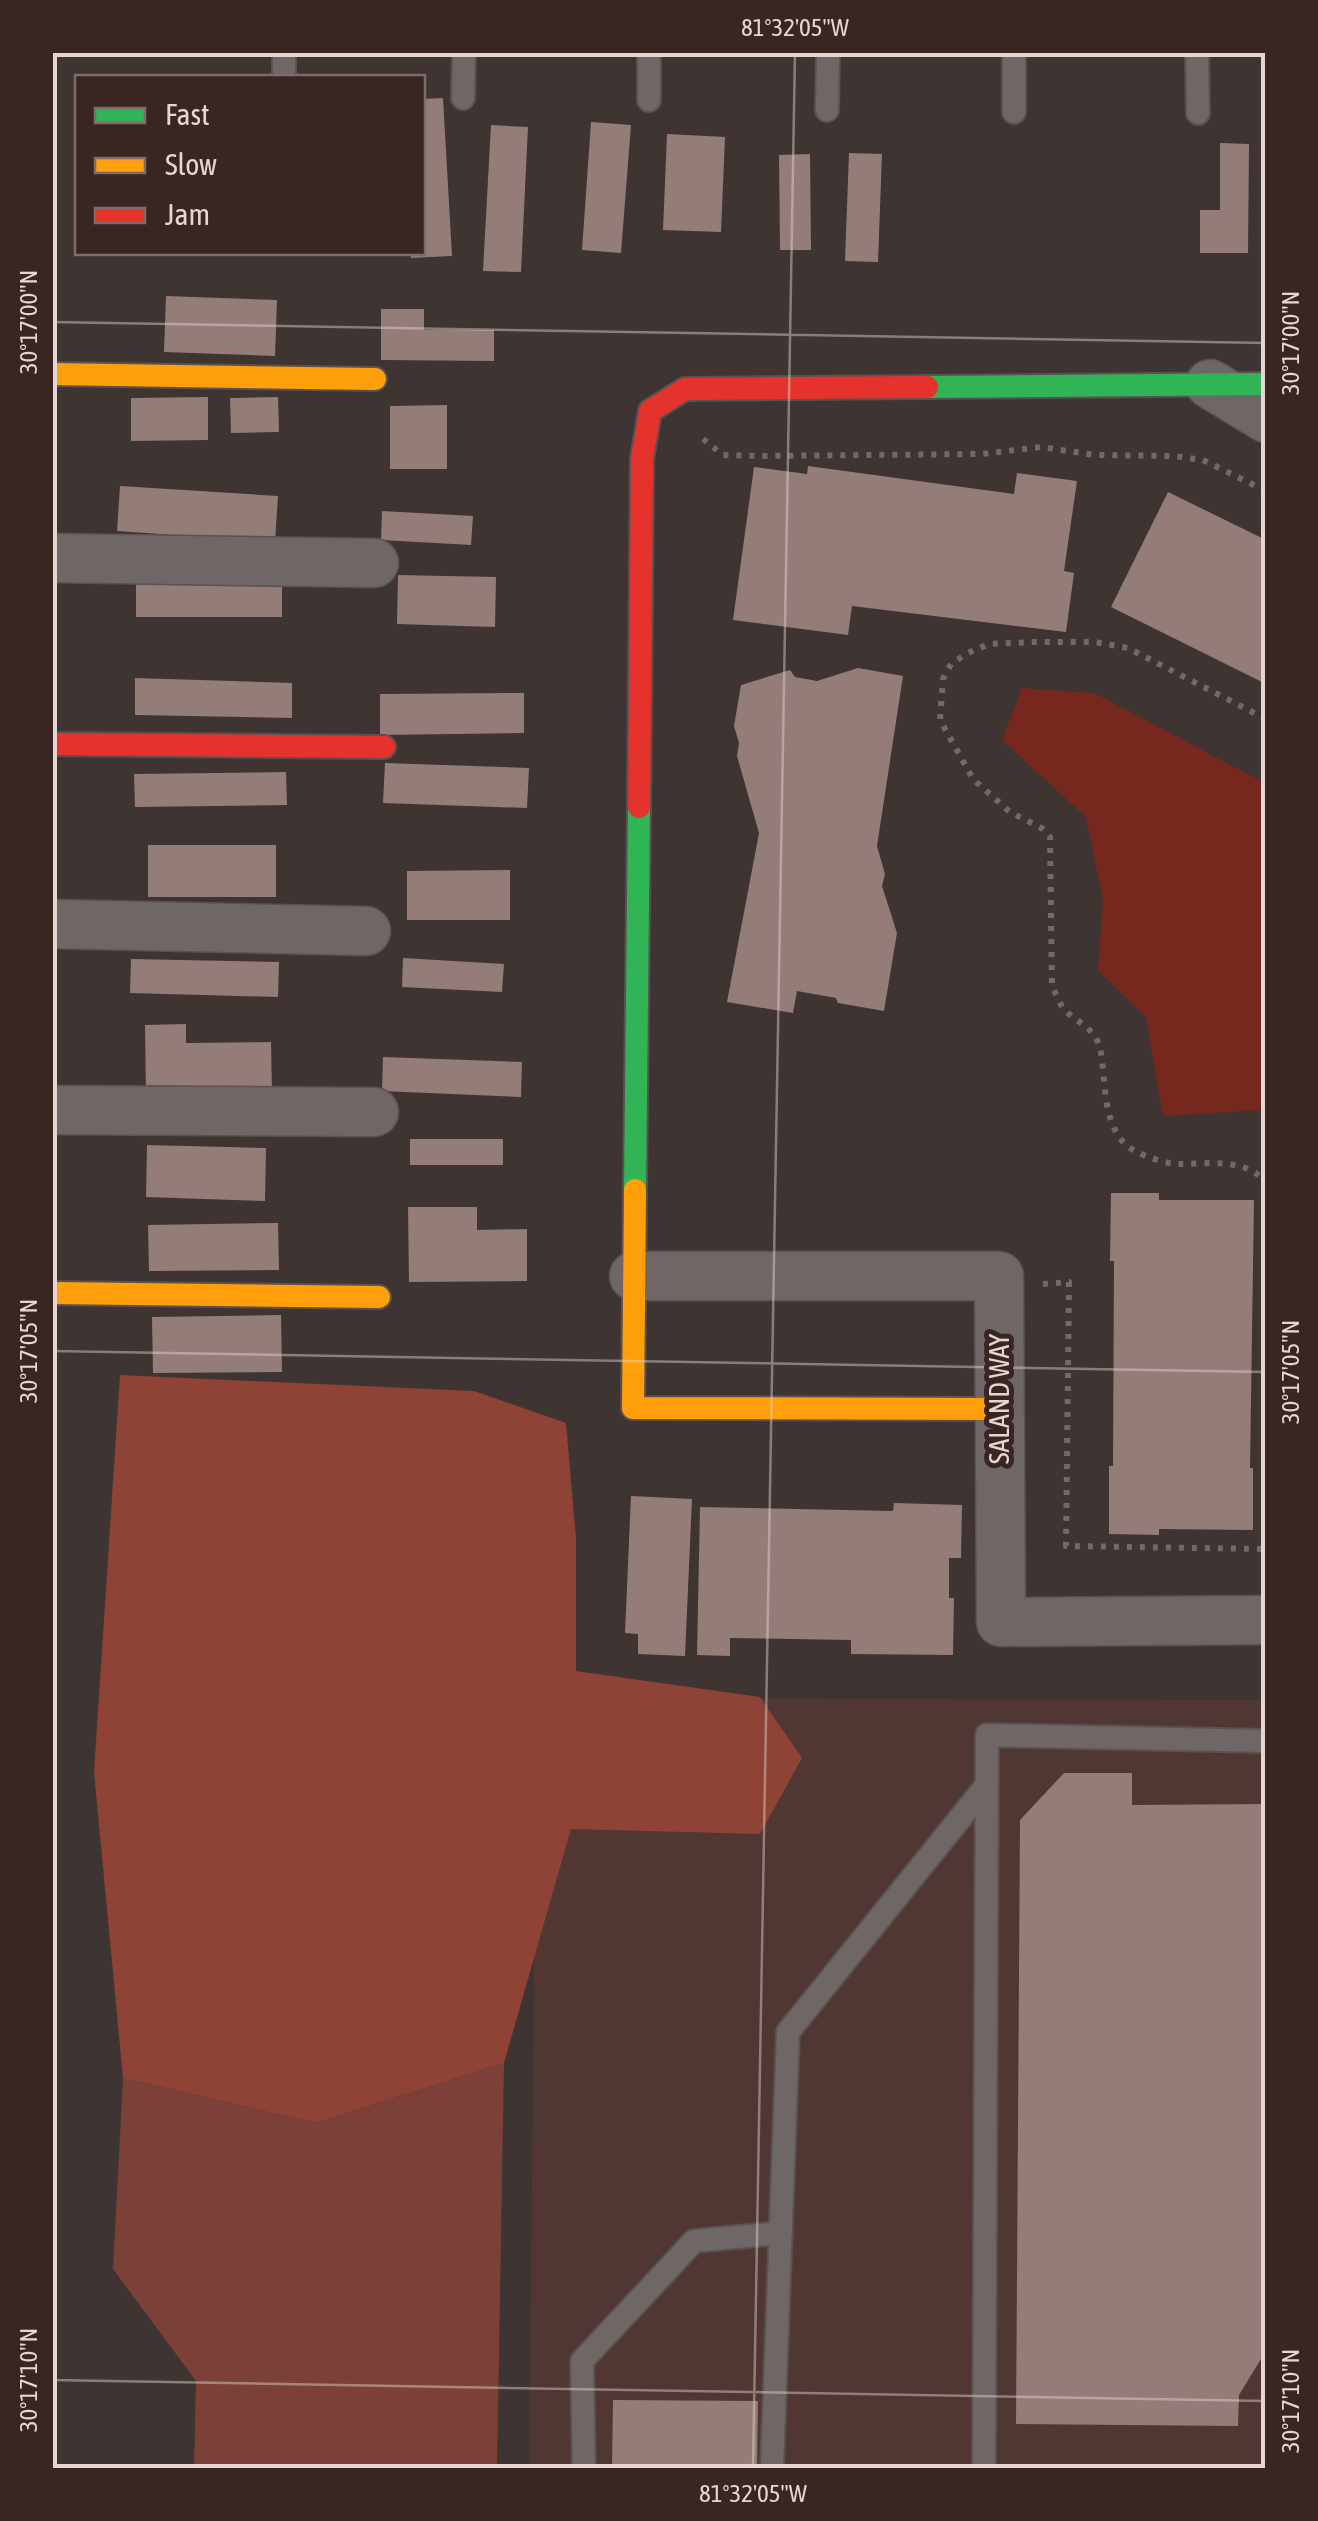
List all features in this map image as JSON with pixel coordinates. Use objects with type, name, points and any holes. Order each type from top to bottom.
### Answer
[{"type":"street","points":[[52,374],[376,379]]},
{"type":"street","points":[[1210,384],[1266,418]]},
{"type":"street","points":[[1000,1410],[634,1408],[642,459],[650,411],[685,389],[1266,384]]},
{"type":"street","points":[[52,558],[374,563]]},
{"type":"street","points":[[52,744],[384,747]]},
{"type":"street","points":[[52,924],[366,931]]},
{"type":"street","points":[[52,1110],[374,1112]]},
{"type":"street","points":[[634,1276],[998,1276],[998,1287]]},
{"type":"street","name":"SALAND WAY","points":[[998,1287],[1001,1622],[1266,1620]]},
{"type":"street","points":[[52,1293],[379,1297]]},
{"type":"lane","points":[[463,98],[464,52]]},
{"type":"lane","points":[[649,52],[649,100]]},
{"type":"lane","points":[[826,110],[828,52]]},
{"type":"lane","points":[[1014,52],[1014,112]]},
{"type":"lane","points":[[1197,52],[1198,113]]},
{"type":"lane","points":[[984,2468],[987,1736],[1266,1740]]},
{"type":"lane","points":[[772,2468],[788,2032],[986,1786]]},
{"type":"lane","points":[[584,2468],[582,2361],[694,2241],[781,2233]]},
{"type":"path","points":[[657,406],[724,454],[981,454],[1041,448],[1095,455],[1174,456],[1203,460],[1266,491]]},
{"type":"path","points":[[1266,719],[1128,648],[1095,642],[989,644],[951,664],[940,689],[940,720],[973,779],[1010,812],[1043,829],[1050,837],[1052,987],[1064,1009],[1085,1022],[1101,1049],[1113,1126],[1131,1150],[1176,1164],[1204,1161],[1248,1169],[1266,1182]]},
{"type":"path","points":[[998,1287],[1068,1282],[1066,1546],[1266,1549]]},
{"type":"shaded area","points":[[1022,688],[1094,693],[1265,783],[1265,1110],[1163,1116],[1146,1017],[1098,970],[1103,900],[1086,817],[1002,740]]},
{"type":"shaded area","points":[[120,1375],[474,1391],[566,1423],[576,1539],[576,1671],[760,1697],[802,1758],[760,1834],[571,1829],[504,2063],[316,2123],[123,2078],[94,1772]]},
{"type":"shaded area","points":[[537,1698],[1265,1700],[1265,2468],[529,2468]]},
{"type":"shaded area","points":[[504,2063],[497,2468],[194,2468],[196,2381],[113,2269],[123,2078],[316,2123]]},
{"type":"building","points":[[443,98],[452,256],[411,258],[425,255],[425,99]]},
{"type":"building","points":[[591,122],[631,125],[621,253],[582,250]]},
{"type":"building","points":[[491,125],[528,127],[521,272],[483,271]]},
{"type":"building","points":[[667,134],[725,137],[721,232],[663,230]]},
{"type":"building","points":[[1220,143],[1249,144],[1248,253],[1200,253],[1200,210],[1220,210]]},
{"type":"building","points":[[849,153],[882,154],[878,262],[845,261]]},
{"type":"building","points":[[810,154],[811,250],[780,250],[779,155]]},
{"type":"building","points":[[166,296],[277,300],[275,356],[164,352]]},
{"type":"building","points":[[381,309],[424,309],[424,330],[494,330],[494,361],[381,360]]},
{"type":"building","points":[[208,397],[208,440],[131,441],[131,398]]},
{"type":"building","points":[[278,397],[279,432],[231,433],[230,398]]},
{"type":"building","points":[[447,405],[447,469],[390,469],[390,406]]},
{"type":"building","points":[[808,466],[1014,494],[1017,473],[1077,481],[1064,571],[1074,573],[1066,632],[852,606],[848,635],[733,620],[754,467],[807,474]]},
{"type":"building","points":[[120,486],[278,496],[275,542],[117,531]]},
{"type":"building","points":[[1168,492],[1266,540],[1266,684],[1111,607]]},
{"type":"building","points":[[382,511],[473,516],[471,545],[381,540]]},
{"type":"building","points":[[398,575],[496,577],[495,627],[397,624]]},
{"type":"building","points":[[136,584],[282,584],[282,617],[136,617]]},
{"type":"building","points":[[858,668],[903,676],[877,846],[885,874],[882,886],[897,933],[884,1011],[797,991],[793,1013],[727,1002],[759,833],[737,756],[739,743],[734,726],[741,685],[790,670],[795,677],[817,681]]},
{"type":"building","points":[[135,678],[292,683],[292,718],[135,715]]},
{"type":"building","points":[[524,693],[524,733],[380,735],[380,694]]},
{"type":"building","points":[[385,763],[529,768],[527,808],[383,803]]},
{"type":"building","points":[[286,772],[287,805],[135,807],[134,774]]},
{"type":"building","points":[[148,845],[276,845],[276,897],[148,897]]},
{"type":"building","points":[[510,870],[510,920],[407,920],[407,871]]},
{"type":"building","points":[[403,958],[504,964],[502,992],[402,987]]},
{"type":"building","points":[[131,959],[279,962],[278,997],[130,993]]},
{"type":"building","points":[[186,1024],[186,1043],[271,1042],[272,1094],[146,1097],[145,1025]]},
{"type":"building","points":[[383,1057],[522,1062],[521,1097],[382,1091]]},
{"type":"building","points":[[410,1139],[503,1139],[503,1165],[410,1165]]},
{"type":"building","points":[[147,1145],[266,1148],[265,1201],[146,1197]]},
{"type":"building","points":[[1111,1193],[1159,1193],[1159,1200],[1254,1200],[1250,1468],[1253,1530],[1159,1529],[1159,1535],[1109,1534],[1109,1466],[1113,1466]]},
{"type":"building","points":[[408,1207],[477,1207],[477,1230],[527,1229],[527,1281],[409,1282]]},
{"type":"building","points":[[278,1223],[279,1270],[149,1271],[148,1225]]},
{"type":"building","points":[[281,1315],[282,1372],[153,1373],[152,1317]]},
{"type":"building","points":[[631,1496],[692,1499],[685,1656],[638,1654],[638,1634],[625,1633]]},
{"type":"building","points":[[894,1503],[962,1505],[961,1558],[949,1558],[949,1598],[954,1598],[953,1655],[851,1654],[851,1640],[730,1638],[730,1656],[697,1655],[700,1507],[893,1511]]},
{"type":"building","points":[[1064,1773],[1132,1773],[1132,1805],[1266,1804],[1266,2351],[1239,2395],[1238,2426],[1016,2424],[1020,1820]]},
{"type":"building","points":[[613,2400],[758,2401],[757,2468],[612,2468]]},
{"type":"traffic: fast","points":[[927,387],[1266,384]]},
{"type":"traffic: fast","points":[[635,1190],[639,807]]},
{"type":"traffic: slow","points":[[52,374],[375,379]]},
{"type":"traffic: slow","points":[[635,1190],[633,1408],[999,1409]]},
{"type":"traffic: slow","points":[[52,1293],[379,1297]]},
{"type":"traffic: jam","points":[[639,807],[642,459],[650,411],[685,389],[927,387]]},
{"type":"traffic: jam","points":[[52,744],[384,747]]}]
